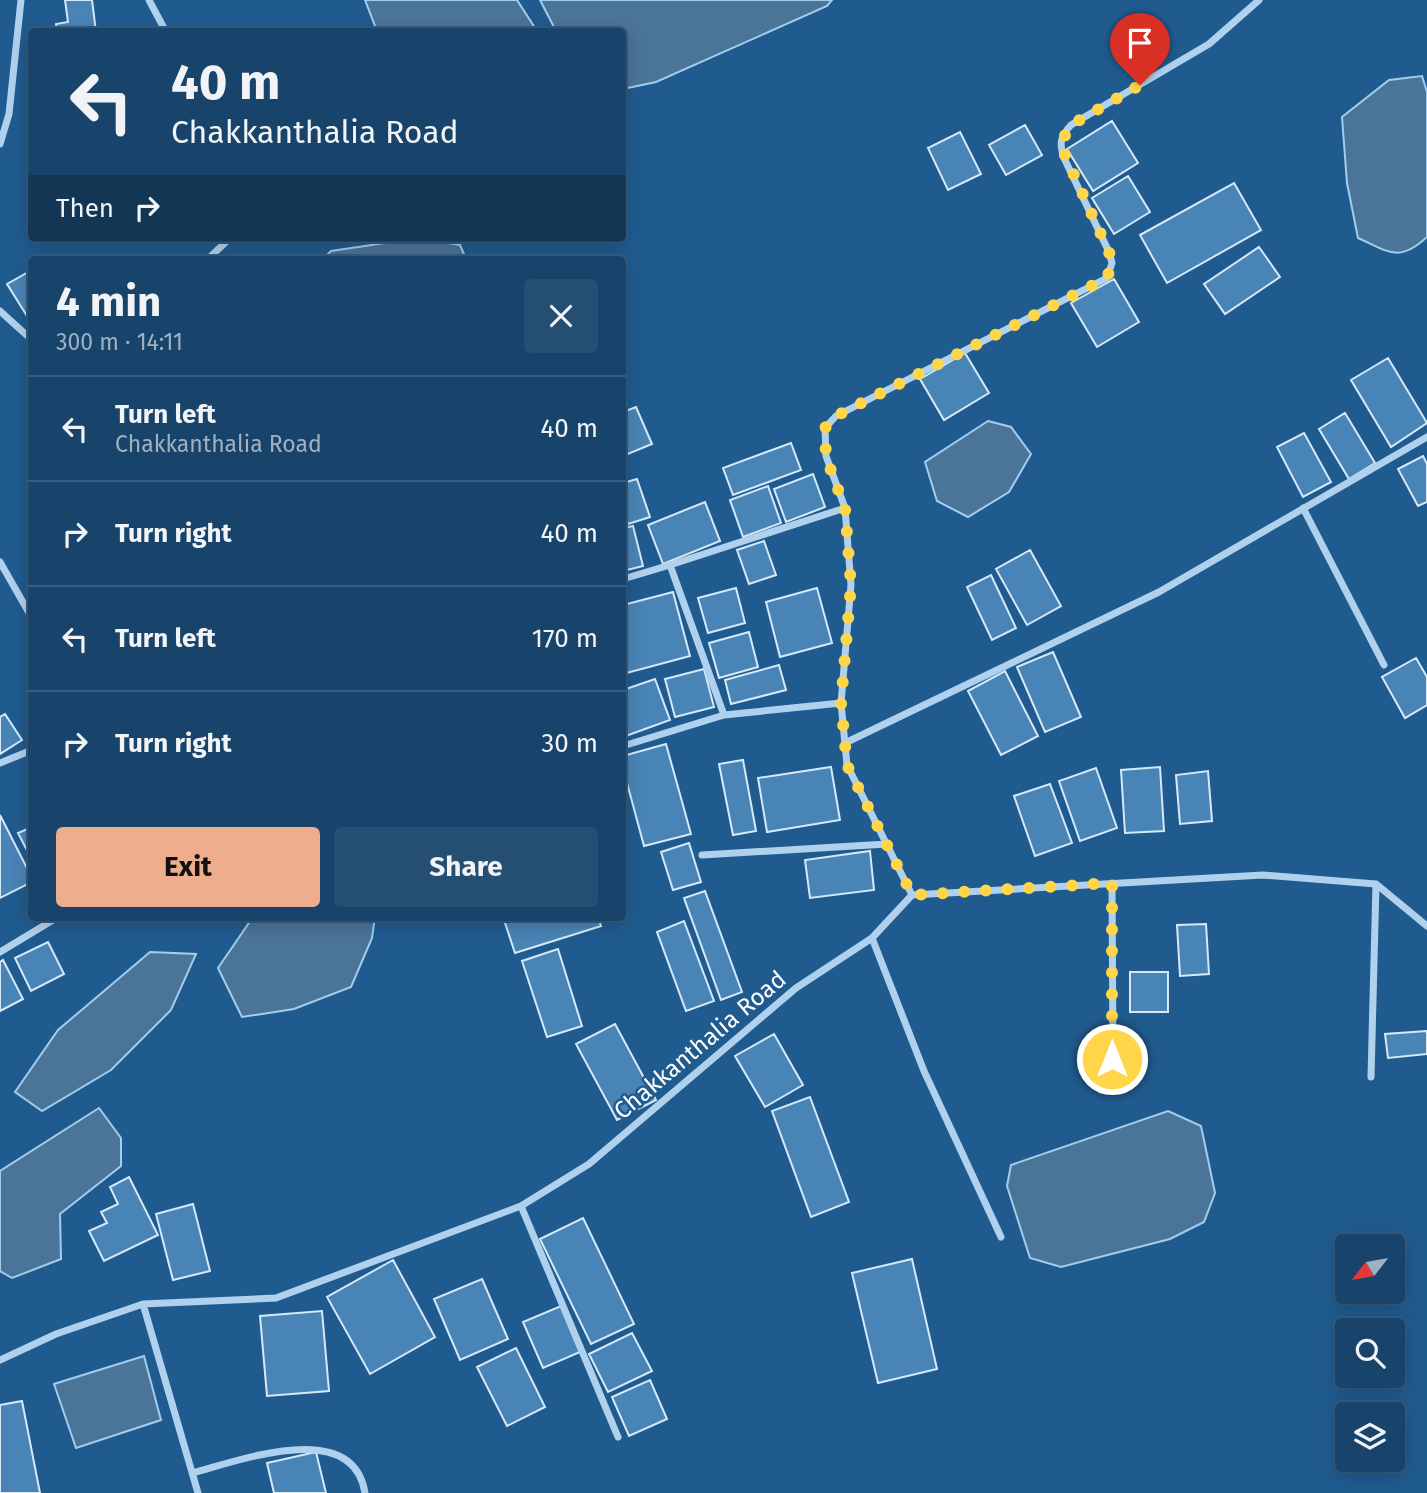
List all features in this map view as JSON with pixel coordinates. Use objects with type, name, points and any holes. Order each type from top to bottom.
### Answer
[{"type":"street","points":[[0,144],[9,114],[21,0]]},
{"type":"street","points":[[149,0],[164,28]]},
{"type":"street","points":[[1259,0],[1209,44],[1071,125],[1063,134],[1060,144],[1064,158],[1109,252],[1111,271],[1100,283],[836,416],[825,428],[824,442],[845,508],[851,585],[841,703],[847,765],[912,895],[1263,875],[1376,884],[1427,926]]},
{"type":"street","points":[[211,256],[226,242]]},
{"type":"street","points":[[0,312],[28,336]]},
{"type":"street","points":[[845,743],[1159,592],[1427,436]]},
{"type":"street","points":[[626,578],[845,508]]},
{"type":"street","points":[[1303,508],[1384,665]]},
{"type":"street","points":[[0,562],[28,611]]},
{"type":"street","points":[[670,565],[724,715]]},
{"type":"street","points":[[626,745],[724,715],[841,703]]},
{"type":"street","points":[[0,763],[28,752]]},
{"type":"street","points":[[702,855],[887,844]]},
{"type":"street","points":[[1112,883],[1112,1059]]},
{"type":"street","points":[[1371,1077],[1376,884]]},
{"type":"street","name":"Chakkanthalia Road","points":[[0,1360],[56,1334],[143,1304],[276,1298],[521,1206],[589,1164],[796,988],[872,938],[912,895]]},
{"type":"street","points":[[0,952],[51,921]]},
{"type":"street","points":[[872,938],[924,1071],[1001,1237]]},
{"type":"street","points":[[521,1206],[618,1437]]},
{"type":"street","points":[[143,1304],[198,1493]]},
{"type":"street","points":[[192,1473],[278,1450],[326,1450],[351,1463],[365,1493]]},
{"type":"water","points":[[365,0],[517,0],[535,28],[376,28]]},
{"type":"water","points":[[540,0],[832,0],[827,6],[656,82],[626,88],[626,28],[554,28]]},
{"type":"water","points":[[1422,76],[1427,92],[1427,237],[1409,250],[1386,251],[1358,238],[1347,183],[1342,117],[1389,80]]},
{"type":"water","points":[[392,242],[442,242],[460,245],[465,256],[326,256],[331,251]]},
{"type":"water","points":[[988,421],[1011,427],[1031,454],[1009,492],[968,517],[937,501],[925,462]]},
{"type":"water","points":[[250,921],[374,921],[372,938],[351,987],[294,1009],[242,1017],[218,968]]},
{"type":"water","points":[[150,952],[196,954],[171,1010],[111,1070],[42,1111],[15,1092],[58,1030]]},
{"type":"water","points":[[99,1108],[121,1138],[121,1166],[60,1214],[61,1259],[12,1278],[0,1271],[0,1171]]},
{"type":"water","points":[[1168,1111],[1201,1126],[1215,1193],[1204,1222],[1170,1239],[1061,1267],[1030,1258],[1007,1186],[1011,1165]]},
{"type":"water","points":[[144,1356],[161,1420],[76,1448],[54,1384]]},
{"type":"building","points":[[65,0],[92,0],[96,28],[56,28],[56,24],[68,22]]},
{"type":"building","points":[[1112,121],[1138,163],[1093,191],[1067,149]]},
{"type":"building","points":[[1025,125],[1042,155],[1006,175],[989,145]]},
{"type":"building","points":[[960,132],[981,174],[948,190],[928,148]]},
{"type":"building","points":[[1128,176],[1150,212],[1114,234],[1092,198]]},
{"type":"building","points":[[1234,183],[1261,230],[1167,283],[1140,235]]},
{"type":"building","points":[[1259,247],[1280,277],[1225,314],[1204,284]]},
{"type":"building","points":[[28,272],[28,316],[27,316],[7,284]]},
{"type":"building","points":[[1114,279],[1139,322],[1097,347],[1071,303]]},
{"type":"building","points":[[965,353],[989,393],[944,420],[920,379]]},
{"type":"building","points":[[1388,358],[1427,423],[1391,447],[1351,380]]},
{"type":"building","points":[[636,407],[652,444],[626,455],[626,411]]},
{"type":"building","points":[[1345,413],[1375,463],[1349,479],[1319,429]]},
{"type":"building","points":[[1304,433],[1331,482],[1303,497],[1277,447]]},
{"type":"building","points":[[791,443],[801,470],[733,495],[723,468]]},
{"type":"building","points":[[1423,456],[1427,464],[1427,502],[1418,506],[1398,469]]},
{"type":"building","points":[[813,474],[825,507],[786,522],[774,489]]},
{"type":"building","points":[[637,479],[650,517],[628,524],[626,482]]},
{"type":"building","points":[[768,486],[781,523],[743,537],[730,500]]},
{"type":"building","points":[[705,502],[720,541],[663,564],[648,525]]},
{"type":"building","points":[[633,526],[643,566],[626,570],[626,527]]},
{"type":"building","points":[[764,541],[776,575],[749,584],[737,550]]},
{"type":"building","points":[[1030,550],[1061,606],[1027,625],[996,569]]},
{"type":"building","points":[[991,575],[1016,628],[992,640],[967,587]]},
{"type":"building","points":[[736,588],[745,623],[708,633],[698,598]]},
{"type":"building","points":[[817,588],[832,643],[780,657],[766,602]]},
{"type":"building","points":[[673,592],[690,656],[626,673],[626,604]]},
{"type":"building","points":[[749,632],[758,667],[719,678],[709,643]]},
{"type":"building","points":[[1053,652],[1081,717],[1045,732],[1017,667]]},
{"type":"building","points":[[1416,658],[1427,677],[1427,705],[1405,718],[1382,677]]},
{"type":"building","points":[[779,665],[786,690],[731,704],[725,680]]},
{"type":"building","points":[[704,669],[714,707],[675,717],[665,679]]},
{"type":"building","points":[[1005,671],[1038,736],[1001,755],[968,691]]},
{"type":"building","points":[[655,679],[670,720],[626,736],[626,689]]},
{"type":"building","points":[[5,714],[22,740],[0,754],[0,717]]},
{"type":"building","points":[[666,744],[691,834],[644,846],[626,779],[626,755]]},
{"type":"building","points":[[743,760],[756,831],[733,835],[719,764]]},
{"type":"building","points":[[831,767],[840,820],[767,832],[758,778]]},
{"type":"building","points":[[1160,767],[1164,831],[1125,833],[1121,770]]},
{"type":"building","points":[[1096,768],[1117,828],[1080,841],[1059,781]]},
{"type":"building","points":[[1208,771],[1212,821],[1180,824],[1176,775]]},
{"type":"building","points":[[1050,784],[1072,843],[1035,856],[1014,796]]},
{"type":"building","points":[[0,815],[28,870],[28,884],[0,898]]},
{"type":"building","points":[[28,829],[28,852],[18,833]]},
{"type":"building","points":[[689,843],[701,882],[673,890],[661,852]]},
{"type":"building","points":[[870,851],[874,890],[810,898],[805,860]]},
{"type":"building","points":[[705,891],[742,992],[721,1000],[684,898]]},
{"type":"building","points":[[504,921],[599,921],[601,926],[515,953]]},
{"type":"building","points":[[684,921],[714,1001],[686,1011],[657,932]]},
{"type":"building","points":[[1206,924],[1209,974],[1180,976],[1177,925]]},
{"type":"building","points":[[48,942],[64,974],[31,991],[15,958]]},
{"type":"building","points":[[558,949],[582,1026],[547,1037],[522,961]]},
{"type":"building","points":[[3,960],[23,999],[0,1011],[0,962]]},
{"type":"building","points":[[1130,972],[1168,972],[1168,1012],[1130,1012]]},
{"type":"building","points":[[615,1024],[656,1100],[617,1120],[576,1044]]},
{"type":"building","points":[[1427,1031],[1427,1054],[1388,1058],[1385,1034]]},
{"type":"building","points":[[774,1034],[803,1085],[765,1107],[735,1056]]},
{"type":"building","points":[[810,1097],[849,1202],[811,1217],[772,1111]]},
{"type":"building","points":[[129,1177],[158,1235],[104,1261],[89,1231],[107,1223],[101,1212],[118,1204],[110,1187]]},
{"type":"building","points":[[193,1204],[210,1271],[173,1280],[156,1214]]},
{"type":"building","points":[[583,1218],[634,1324],[591,1344],[540,1239]]},
{"type":"building","points":[[912,1259],[937,1369],[878,1383],[852,1273]]},
{"type":"building","points":[[393,1260],[435,1337],[370,1374],[327,1297]]},
{"type":"building","points":[[482,1279],[508,1339],[460,1360],[434,1299]]},
{"type":"building","points":[[561,1306],[580,1352],[543,1368],[523,1322]]},
{"type":"building","points":[[322,1311],[329,1391],[267,1396],[260,1316]]},
{"type":"building","points":[[632,1333],[652,1371],[608,1392],[589,1354]]},
{"type":"building","points":[[516,1348],[545,1407],[507,1426],[477,1367]]},
{"type":"building","points":[[650,1380],[667,1419],[629,1436],[612,1397]]},
{"type":"building","points":[[22,1401],[40,1493],[0,1493],[0,1405]]},
{"type":"building","points":[[316,1452],[326,1493],[274,1493],[267,1463]]},
{"type":"route","points":[[1112,1059],[1112,883],[912,895],[847,765],[841,703],[851,585],[845,508],[826,457],[824,442],[825,428],[836,416],[1107,278],[1112,263],[1109,252],[1064,158],[1060,144],[1063,134],[1071,125],[1140,85]]}]
